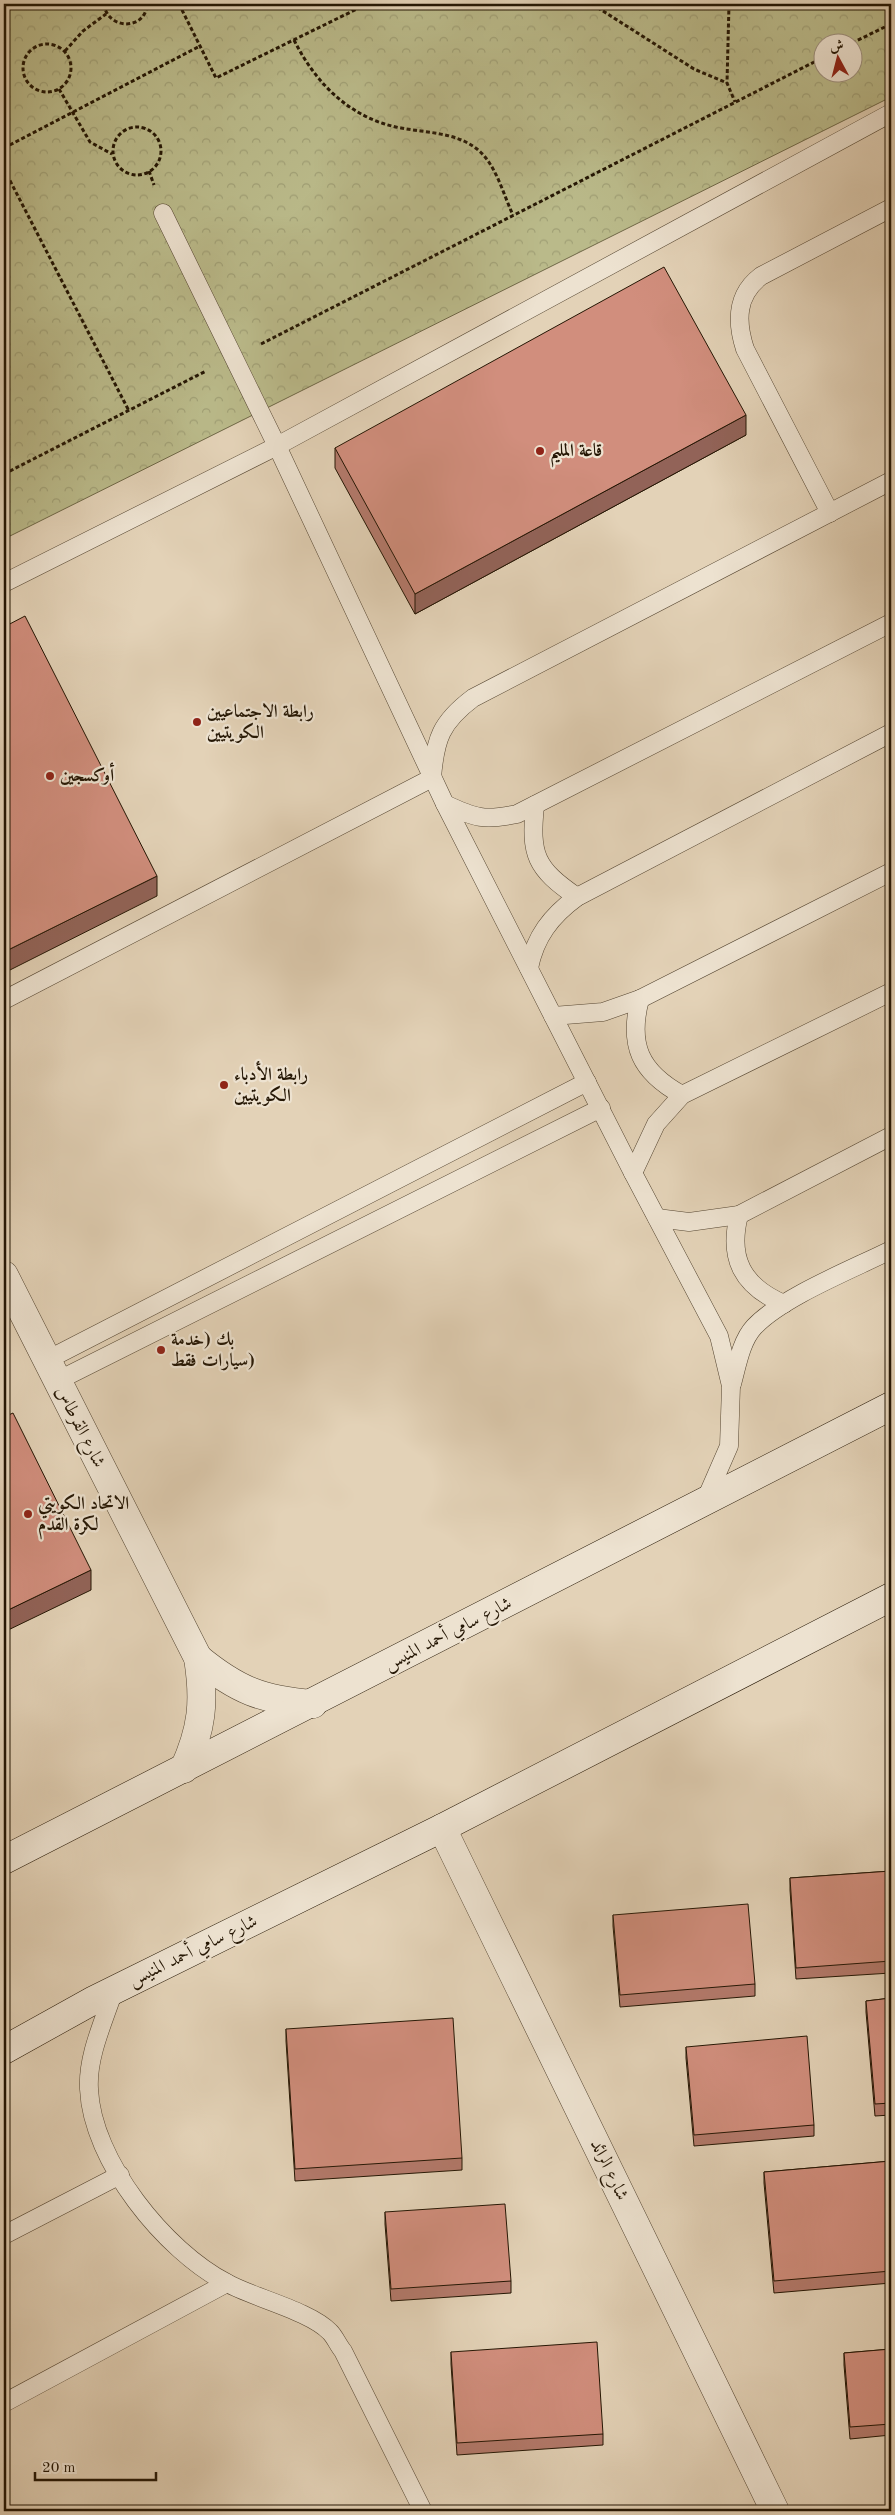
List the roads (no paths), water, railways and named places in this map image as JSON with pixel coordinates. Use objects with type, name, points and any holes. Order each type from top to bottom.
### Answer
[{"type":"main road","name":"شارع القرطاس","points":[[4,1275],[198,1658],[203,1687],[202,1715],[196,1743],[184,1769]]},
{"type":"main road","name":"شارع سامي أحمد المنيس","points":[[4,1860],[891,1406]]},
{"type":"main road","name":"شارع سامي أحمد المنيس","points":[[4,2050],[114,1990],[442,1828],[891,1597]]},
{"type":"main road","name":"شارع القرطاس","points":[[198,1658],[223,1678],[251,1693],[281,1701],[312,1704]]},
{"type":"main road","name":"شارع الرائد","points":[[442,1828],[775,2511]]},
{"type":"lane","points":[[4,583],[277,446],[891,113]]},
{"type":"lane","points":[[830,513],[745,349],[739,330],[739,316],[745,292],[761,276],[891,208]]},
{"type":"lane","points":[[163,213],[232,358],[277,446],[432,778],[633,1173],[719,1336],[731,1386]]},
{"type":"lane","points":[[432,778],[434,749],[440,732],[451,717],[473,698],[891,481]]},
{"type":"lane","points":[[445,804],[464,813],[492,819],[517,814],[891,623]]},
{"type":"lane","points":[[528,968],[533,949],[542,931],[560,909],[577,897],[891,733]]},
{"type":"lane","points":[[4,1000],[432,778]]},
{"type":"lane","points":[[535,805],[532,837],[540,863],[554,881],[577,897]]},
{"type":"lane","points":[[553,1016],[602,1012],[640,999],[891,872]]},
{"type":"lane","points":[[633,1173],[656,1124],[682,1095],[891,992]]},
{"type":"lane","points":[[640,999],[635,1018],[635,1038],[640,1056],[658,1079],[682,1095]]},
{"type":"lane","points":[[52,1370],[587,1082]]},
{"type":"lane","points":[[52,1370],[601,1108]]},
{"type":"lane","points":[[657,1218],[689,1222],[739,1214],[891,1136]]},
{"type":"lane","points":[[739,1214],[734,1233],[735,1251],[741,1269],[752,1284],[766,1296],[784,1304]]},
{"type":"lane","points":[[705,1501],[728,1446],[731,1386],[744,1343],[753,1328],[784,1304],[891,1250]]},
{"type":"lane","points":[[114,1990],[92,2058],[88,2088],[94,2120],[120,2176],[154,2225],[182,2254],[227,2283],[304,2316],[329,2331],[342,2351],[423,2511]]},
{"type":"lane","points":[[4,2235],[120,2176]]},
{"type":"lane","points":[[4,2403],[227,2283]]},
{"type":"place","name":"قاعة المليم","points":[[540,451]]},
{"type":"place","name":"رابطة الاجتماعيين الكويتيين","points":[[197,722]]},
{"type":"place","name":"أوكسجين","points":[[50,776]]},
{"type":"place","name":"رابطة الأدباء الكويتيين","points":[[224,1085]]},
{"type":"place","name":"بك (خدمة سيارات فقط)","points":[[161,1350]]},
{"type":"place","name":"الاتحاد الكويتي لكرة القدم","points":[[28,1514]]}]
